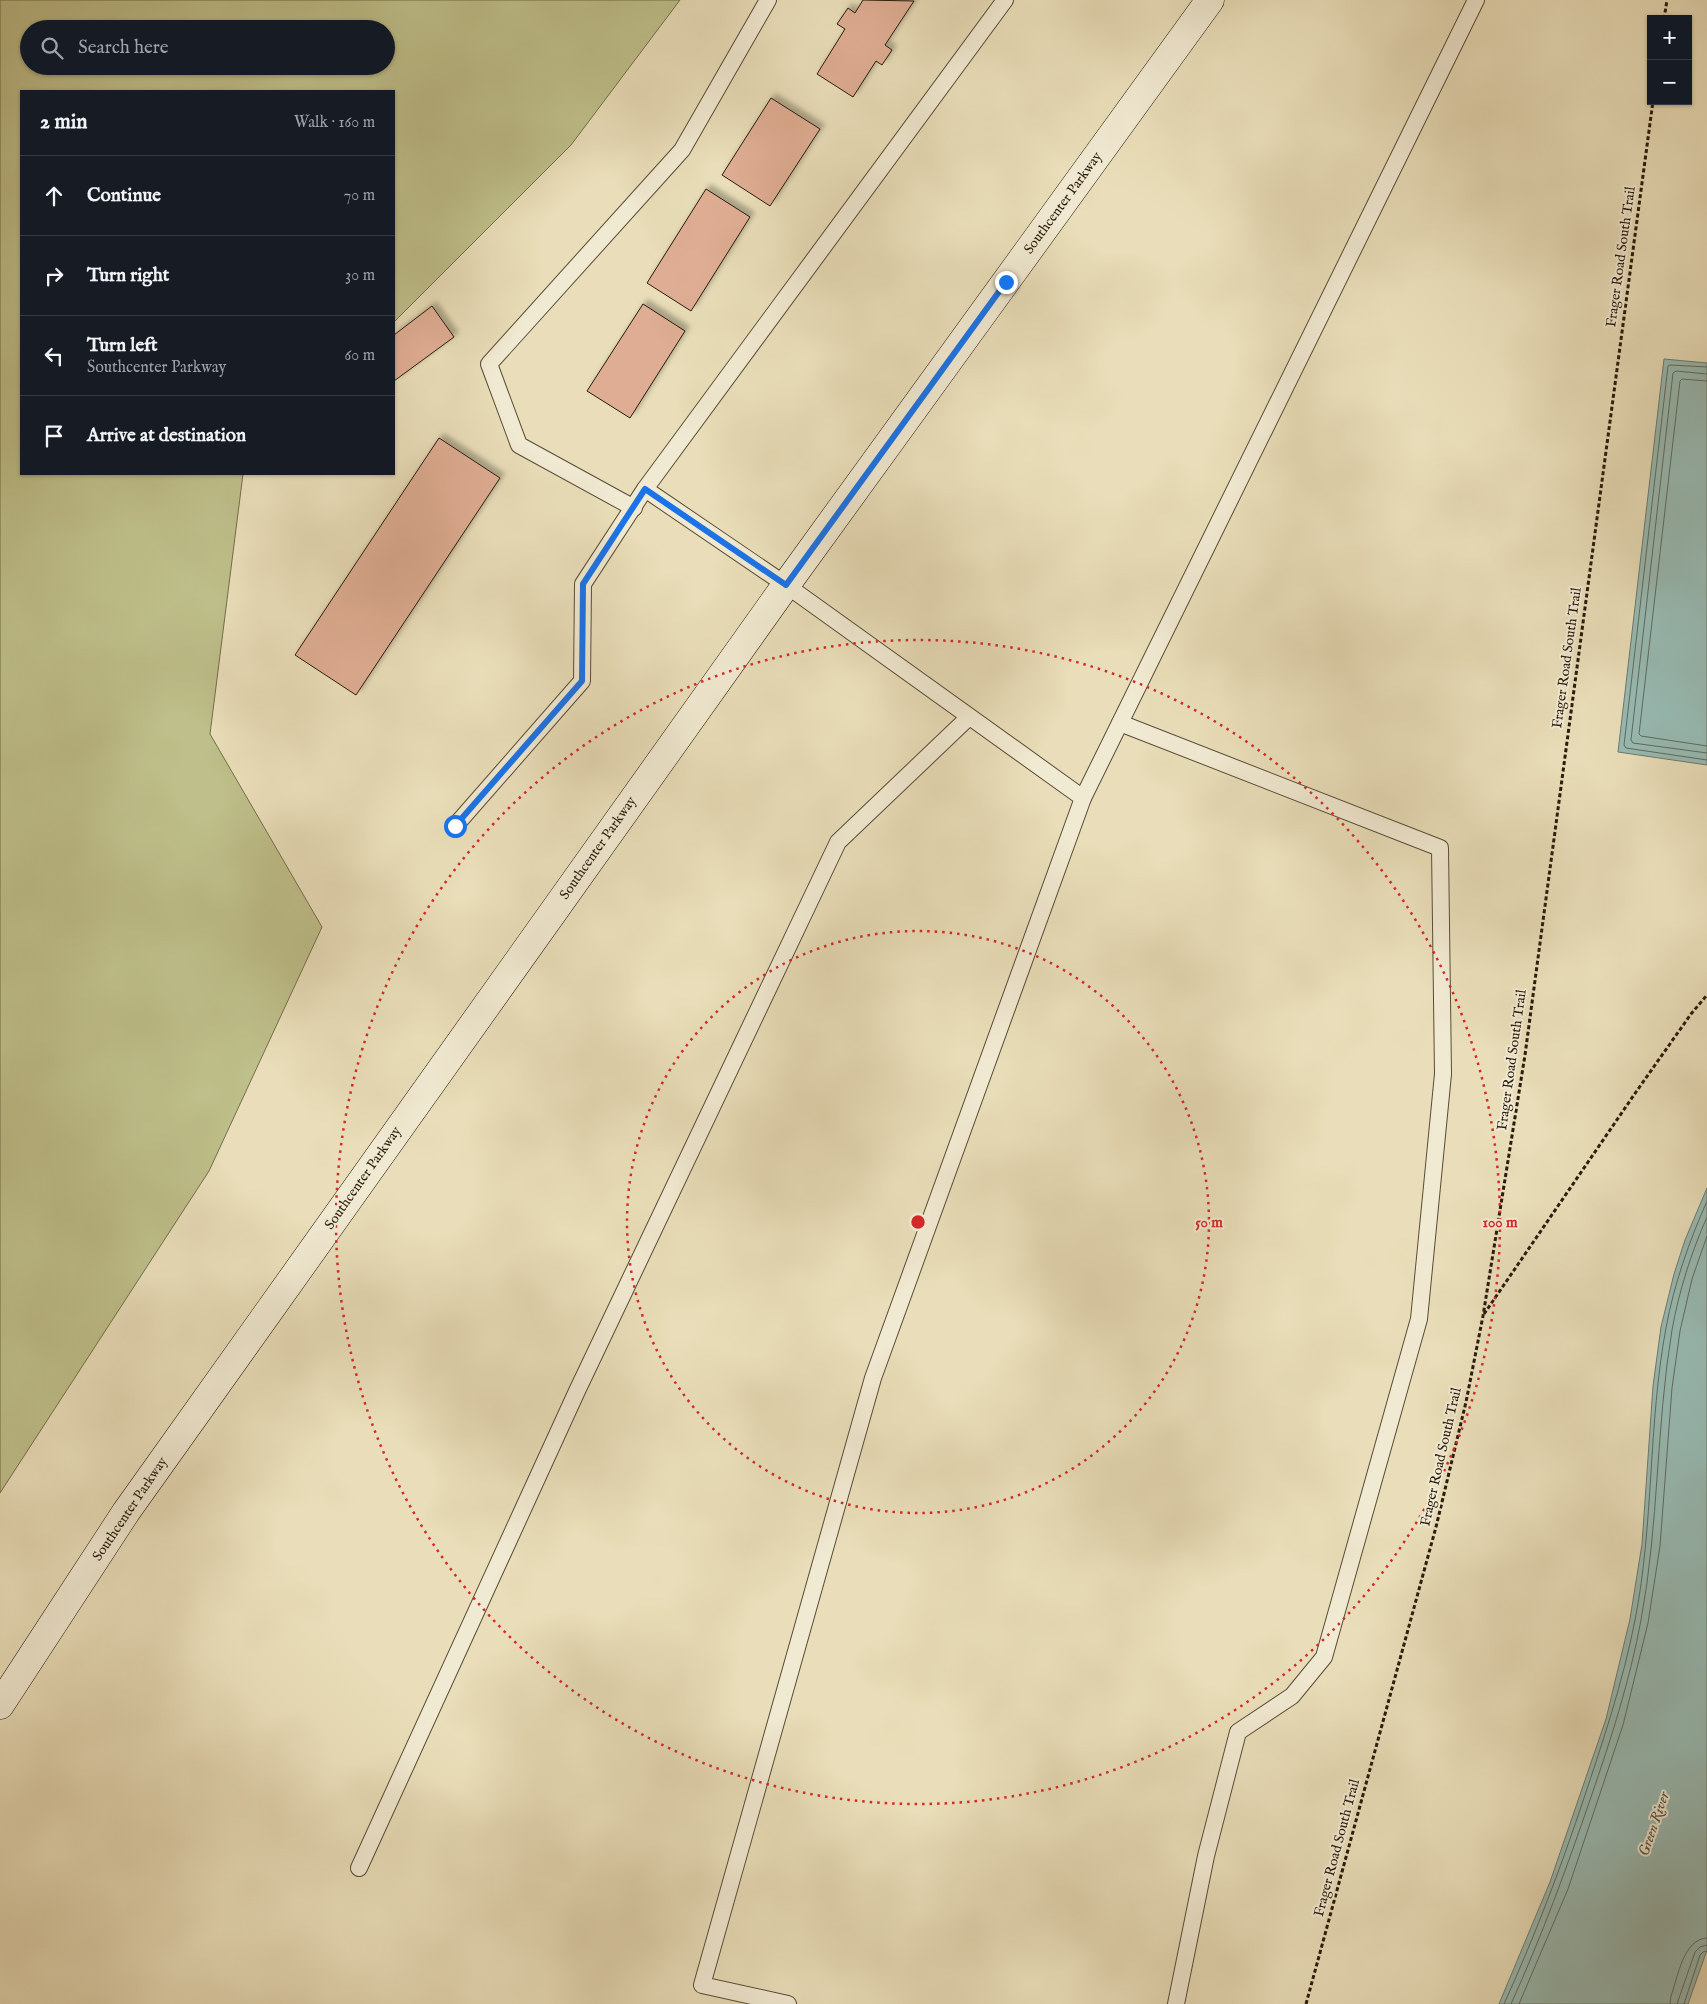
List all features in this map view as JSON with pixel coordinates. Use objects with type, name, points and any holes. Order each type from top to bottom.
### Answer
[{"type":"main road","name":"Southcenter Parkway","points":[[0,1705],[126,1512],[786,585],[1210,0]]},
{"type":"lane","points":[[634,508],[519,445],[489,364],[682,150],[768,0]]},
{"type":"lane","points":[[455,826],[582,681],[583,584],[645,489],[1005,0]]},
{"type":"lane","points":[[788,2004],[702,1985],[873,1378],[1083,798],[1476,0]]},
{"type":"lane","points":[[645,489],[786,585],[1083,798]]},
{"type":"lane","points":[[358,1868],[577,1391],[838,842],[969,717]]},
{"type":"lane","points":[[1120,723],[1440,848],[1443,1074],[1419,1319],[1324,1657],[1292,1696],[1238,1732],[1206,1856],[1176,2004]]},
{"type":"path","points":[[1665,15],[1667,0]]},
{"type":"path","name":"Frager Road South Trail","points":[[1306,2004],[1436,1527],[1466,1402],[1483,1316],[1525,1055],[1652,105]]},
{"type":"path","points":[[1483,1316],[1642,1084],[1691,1014],[1707,995]]},
{"type":"green space","points":[[0,0],[680,0],[571,145],[395,321],[395,90],[20,90],[20,475],[243,475],[210,734],[322,927],[209,1171],[0,1493]]},
{"type":"water","points":[[1664,359],[1707,363],[1707,765],[1618,752]]},
{"type":"water","name":"Green River","points":[[1707,1188],[1707,1950],[1688,2004],[1499,2004],[1550,1882],[1606,1719],[1630,1619],[1642,1544],[1653,1386],[1661,1327],[1674,1274],[1685,1240]]},
{"type":"building","points":[[863,0],[914,1],[885,45],[892,50],[882,65],[876,61],[853,97],[817,74],[845,29],[837,24],[848,8],[855,13]]},
{"type":"building","points":[[771,98],[820,129],[770,206],[722,175]]},
{"type":"building","points":[[706,189],[750,217],[691,311],[647,283]]},
{"type":"building","points":[[643,304],[685,331],[630,418],[587,391]]},
{"type":"building","points":[[432,306],[454,337],[395,380],[395,334]]},
{"type":"building","points":[[439,438],[500,478],[356,695],[295,655]]},
{"type":"route","points":[[455,826],[582,681],[583,584],[645,489],[786,585],[1006,282]]}]
